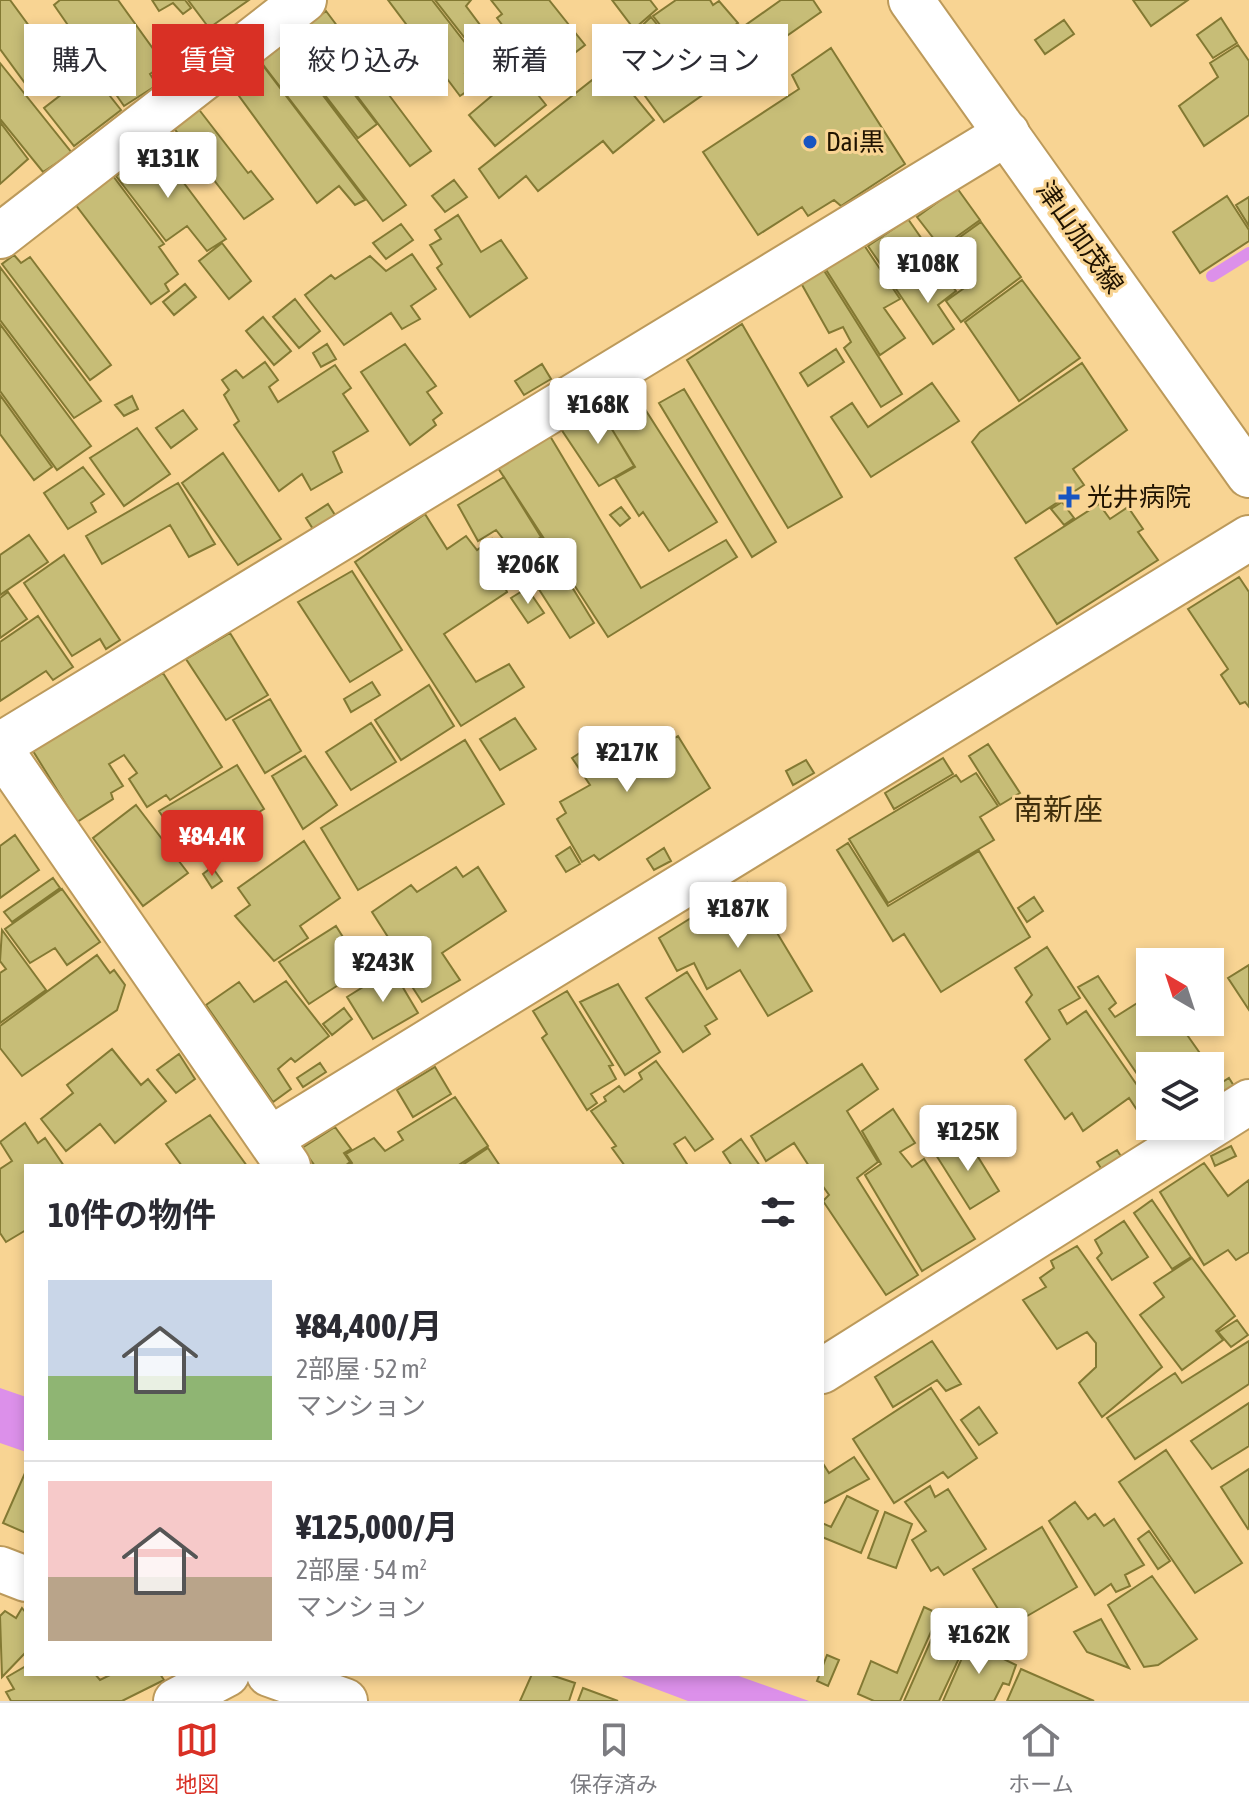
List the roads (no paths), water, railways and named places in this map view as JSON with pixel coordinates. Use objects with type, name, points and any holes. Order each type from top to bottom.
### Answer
[{"type":"street","points":[[0,236],[304,0]]},
{"type":"street","name":"津山加茂線","points":[[911,0],[1249,475]]},
{"type":"street","points":[[1007,133],[0,747],[279,1153],[1249,538]]},
{"type":"street","points":[[824,1370],[1249,1102]]},
{"type":"street","points":[[0,1569],[24,1578]]},
{"type":"street","points":[[176,1701],[223,1676]]},
{"type":"street","points":[[275,1676],[345,1701]]},
{"type":"waterway","points":[[1212,276],[1249,253]]},
{"type":"place","name":"Dai黒","points":[[810,142]]},
{"type":"place","name":"光井病院","points":[[1069,497]]},
{"type":"district","name":"南新座","points":[[1058,810]]}]
